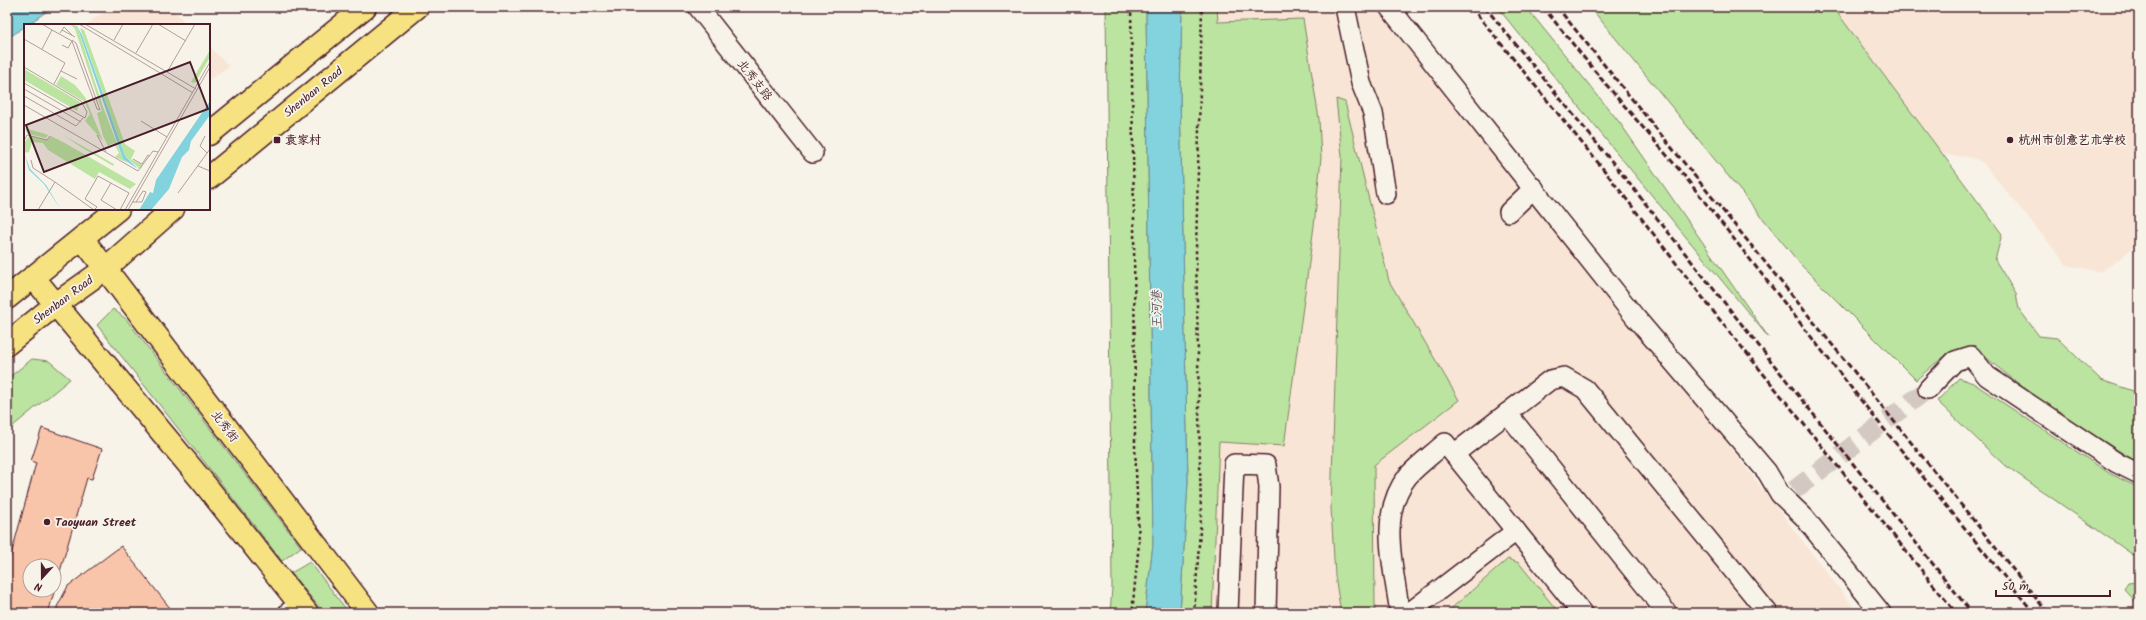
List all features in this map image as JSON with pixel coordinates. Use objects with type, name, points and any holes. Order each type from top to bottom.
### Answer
[{"type":"main road","points":[[210,133],[365,7]]},
{"type":"main road","name":"Shenban Road","points":[[210,177],[418,7]]},
{"type":"main road","points":[[7,298],[117,210]]},
{"type":"main road","name":"Shenban Road","points":[[7,344],[56,304],[105,269],[172,210]]},
{"type":"main road","name":"北秀街","points":[[82,238],[368,613]]},
{"type":"main road","points":[[33,277],[298,610]]},
{"type":"street","name":"北秀支路","points":[[698,7],[813,153]]},
{"type":"street","points":[[1345,7],[1361,83],[1372,113],[1386,194]]},
{"type":"street","points":[[1389,7],[1635,317],[1767,472],[1787,492],[1804,517],[1881,613]]},
{"type":"street","points":[[1509,212],[1534,188]]},
{"type":"street","points":[[1928,390],[1955,361],[1971,356],[1987,376],[2117,463],[2139,474]]},
{"type":"street","points":[[1454,454],[1550,380],[1564,377],[1585,389],[1768,613]]},
{"type":"street","points":[[1507,414],[1667,613]]},
{"type":"street","points":[[1400,613],[1389,533],[1394,500],[1408,476],[1445,443],[1582,613]]},
{"type":"street","points":[[1228,613],[1234,464],[1266,466],[1269,487],[1266,613]]},
{"type":"street","points":[[1409,613],[1516,531]]},
{"type":"path","points":[[1131,7],[1135,446],[1139,543],[1132,613]]},
{"type":"path","points":[[1194,613],[1201,517],[1196,250],[1202,7]]},
{"type":"shaded area","points":[[110,7],[170,7],[187,24],[87,24]]},
{"type":"shaded area","points":[[1217,7],[1394,7],[1446,78],[1858,613],[1212,613],[1219,442],[1283,446],[1218,22]]},
{"type":"shaded area","name":"杭州市创意艺术学校","points":[[1769,7],[2139,7],[2139,243],[2100,272],[2067,265],[1983,163],[1974,158],[1890,148]]},
{"type":"shaded area","points":[[210,47],[229,66],[210,79]]},
{"type":"green space","points":[[1106,7],[1146,7],[1153,544],[1145,613],[1110,613],[1112,588]]},
{"type":"green space","points":[[1182,7],[1217,7],[1218,22],[1303,19],[1319,119],[1321,158],[1314,226],[1284,446],[1219,442],[1212,613],[1180,613],[1188,482],[1180,96]]},
{"type":"green space","points":[[1497,7],[1526,7],[1620,123],[1769,338]]},
{"type":"green space","points":[[1590,7],[1833,7],[2002,234],[1995,260],[2016,294],[2019,309],[2039,336],[2057,338],[2101,380],[2139,393],[2139,463],[2075,423],[2033,394],[1974,347],[1965,348],[1949,354],[1916,380],[1801,265]]},
{"type":"green space","points":[[1336,99],[1345,102],[1389,281],[1459,400],[1374,465],[1375,613],[1341,613],[1335,576],[1331,508],[1342,156]]},
{"type":"green space","points":[[113,309],[126,319],[301,547],[282,561],[97,325]]},
{"type":"green space","points":[[32,359],[49,361],[70,379],[7,431],[7,379]]},
{"type":"green space","points":[[1959,378],[1973,383],[2109,473],[2139,488],[2139,559],[2002,463],[1937,401]]},
{"type":"green space","points":[[1508,559],[1519,563],[1559,613],[1446,613]]},
{"type":"green space","points":[[310,562],[349,613],[324,613],[291,573]]},
{"type":"green space","points":[[2128,583],[2139,583],[2139,605],[2124,589]]},
{"type":"water","points":[[7,7],[53,7],[29,24],[24,24],[24,27],[7,39]]},
{"type":"water","name":"王河港","points":[[1146,7],[1182,7],[1180,96],[1188,482],[1180,613],[1145,613],[1153,544]]},
{"type":"building","name":"Taoyuan Street","points":[[42,428],[102,449],[92,479],[87,478],[62,565],[62,558],[22,558],[22,598],[52,598],[48,613],[7,613],[7,570],[36,463],[31,461]]},
{"type":"building","points":[[121,546],[174,613],[57,613],[57,607],[68,586]]},
{"type":"tunnel","points":[[1794,490],[1928,389]]},
{"type":"railway","points":[[1471,7],[1604,170],[1720,320],[1956,613]]},
{"type":"railway","points":[[1485,7],[1613,163],[1972,613]]},
{"type":"railway","points":[[1543,7],[1598,75],[1682,173],[1875,418],[2034,613]]},
{"type":"railway","points":[[1557,7],[1852,369],[2048,613]]},
{"type":"place","name":"袁家村","points":[[277,140]]},
{"type":"place","name":"杭州市创意艺术学校","points":[[2010,140]]},
{"type":"place","name":"Taoyuan Street","points":[[47,522]]}]
